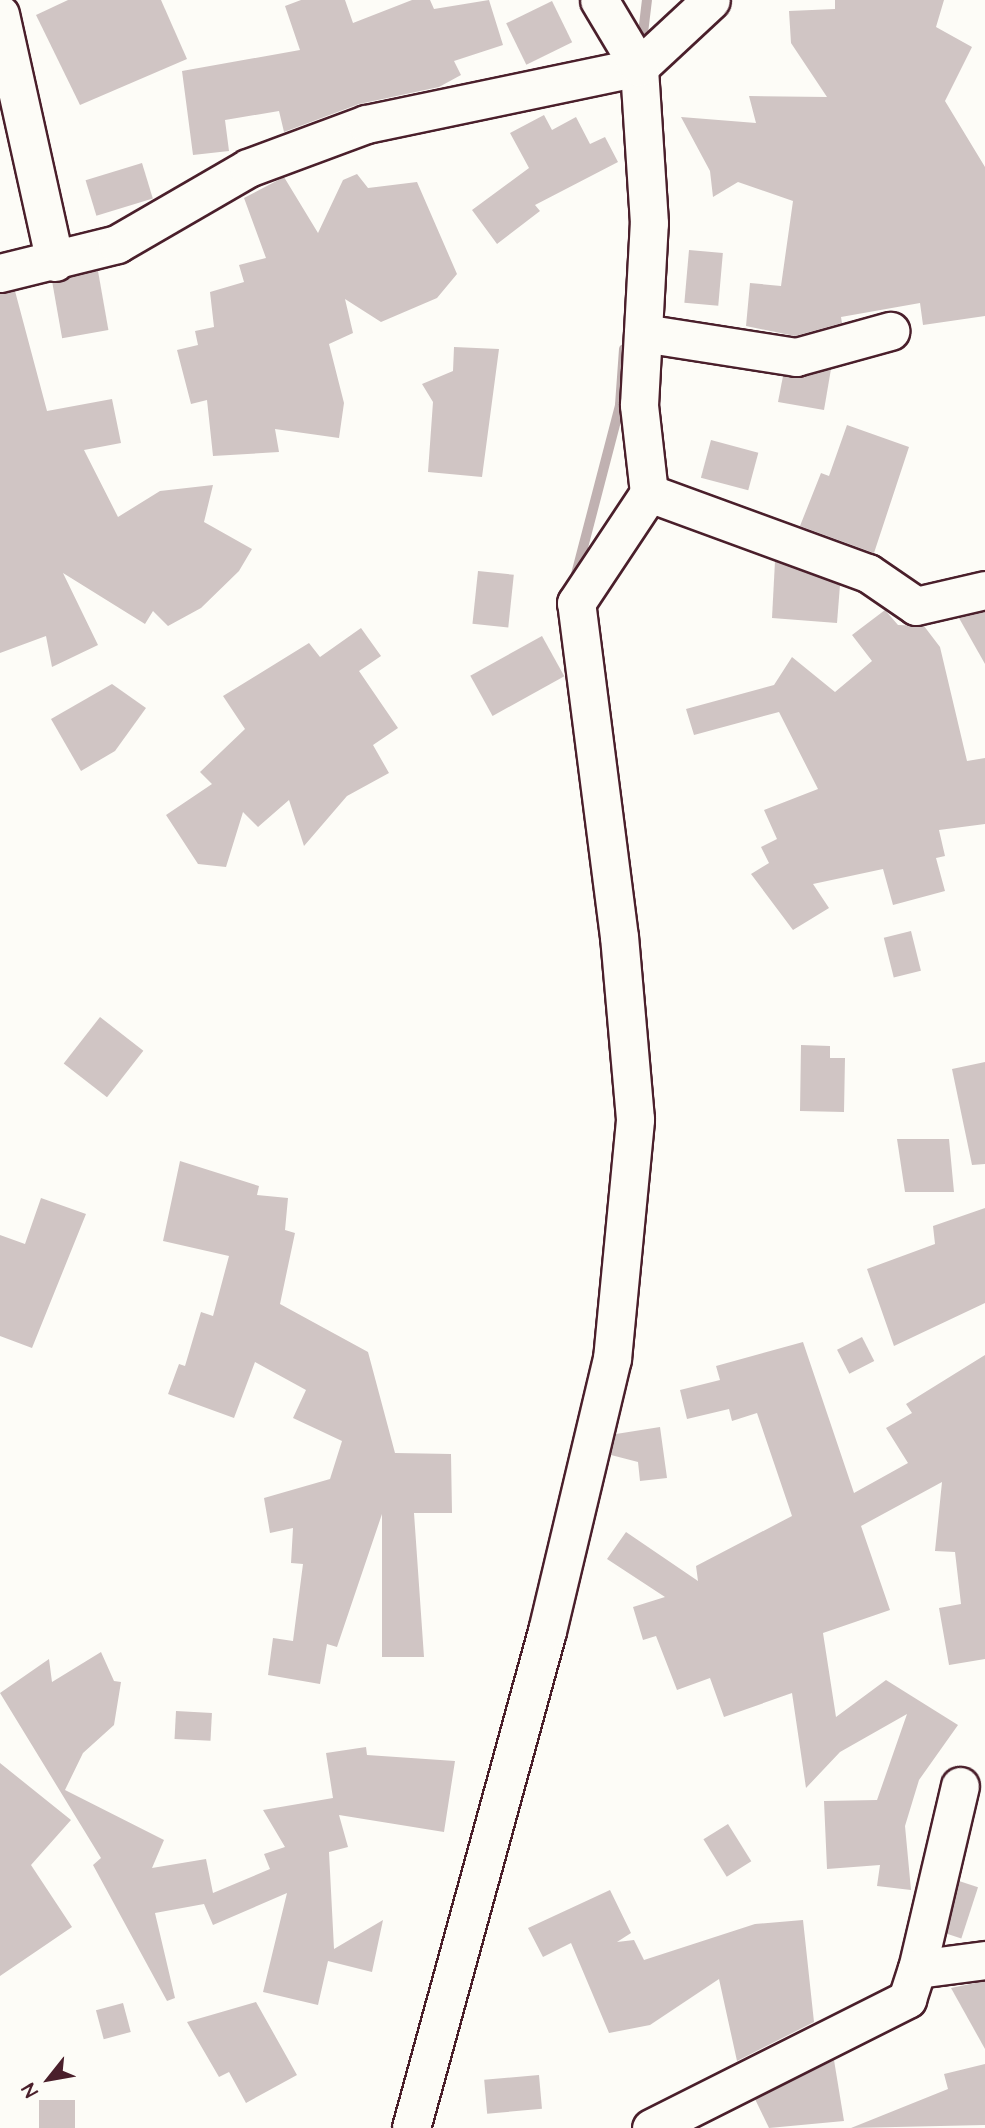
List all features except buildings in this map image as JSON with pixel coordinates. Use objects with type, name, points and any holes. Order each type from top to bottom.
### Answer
[{"type":"street","points":[[411,2128],[547,1631],[612,1359],[635,1119],[619,937],[576,603],[649,493],[639,405],[649,223],[639,67],[599,0]]},
{"type":"street","points":[[0,273],[55,262],[117,244],[248,168],[366,124],[639,67],[711,0]]},
{"type":"street","points":[[0,14],[55,262]]},
{"type":"street","points":[[643,333],[796,357],[890,331]]},
{"type":"street","points":[[649,493],[868,573],[916,606],[985,590]]},
{"type":"street","points":[[652,2128],[907,1999],[917,1969],[960,1786]]},
{"type":"street","points":[[917,1969],[985,1959]]},
{"type":"waterway","points":[[641,50],[647,0]]},
{"type":"waterway","points":[[574,582],[620,405],[624,349]]}]
